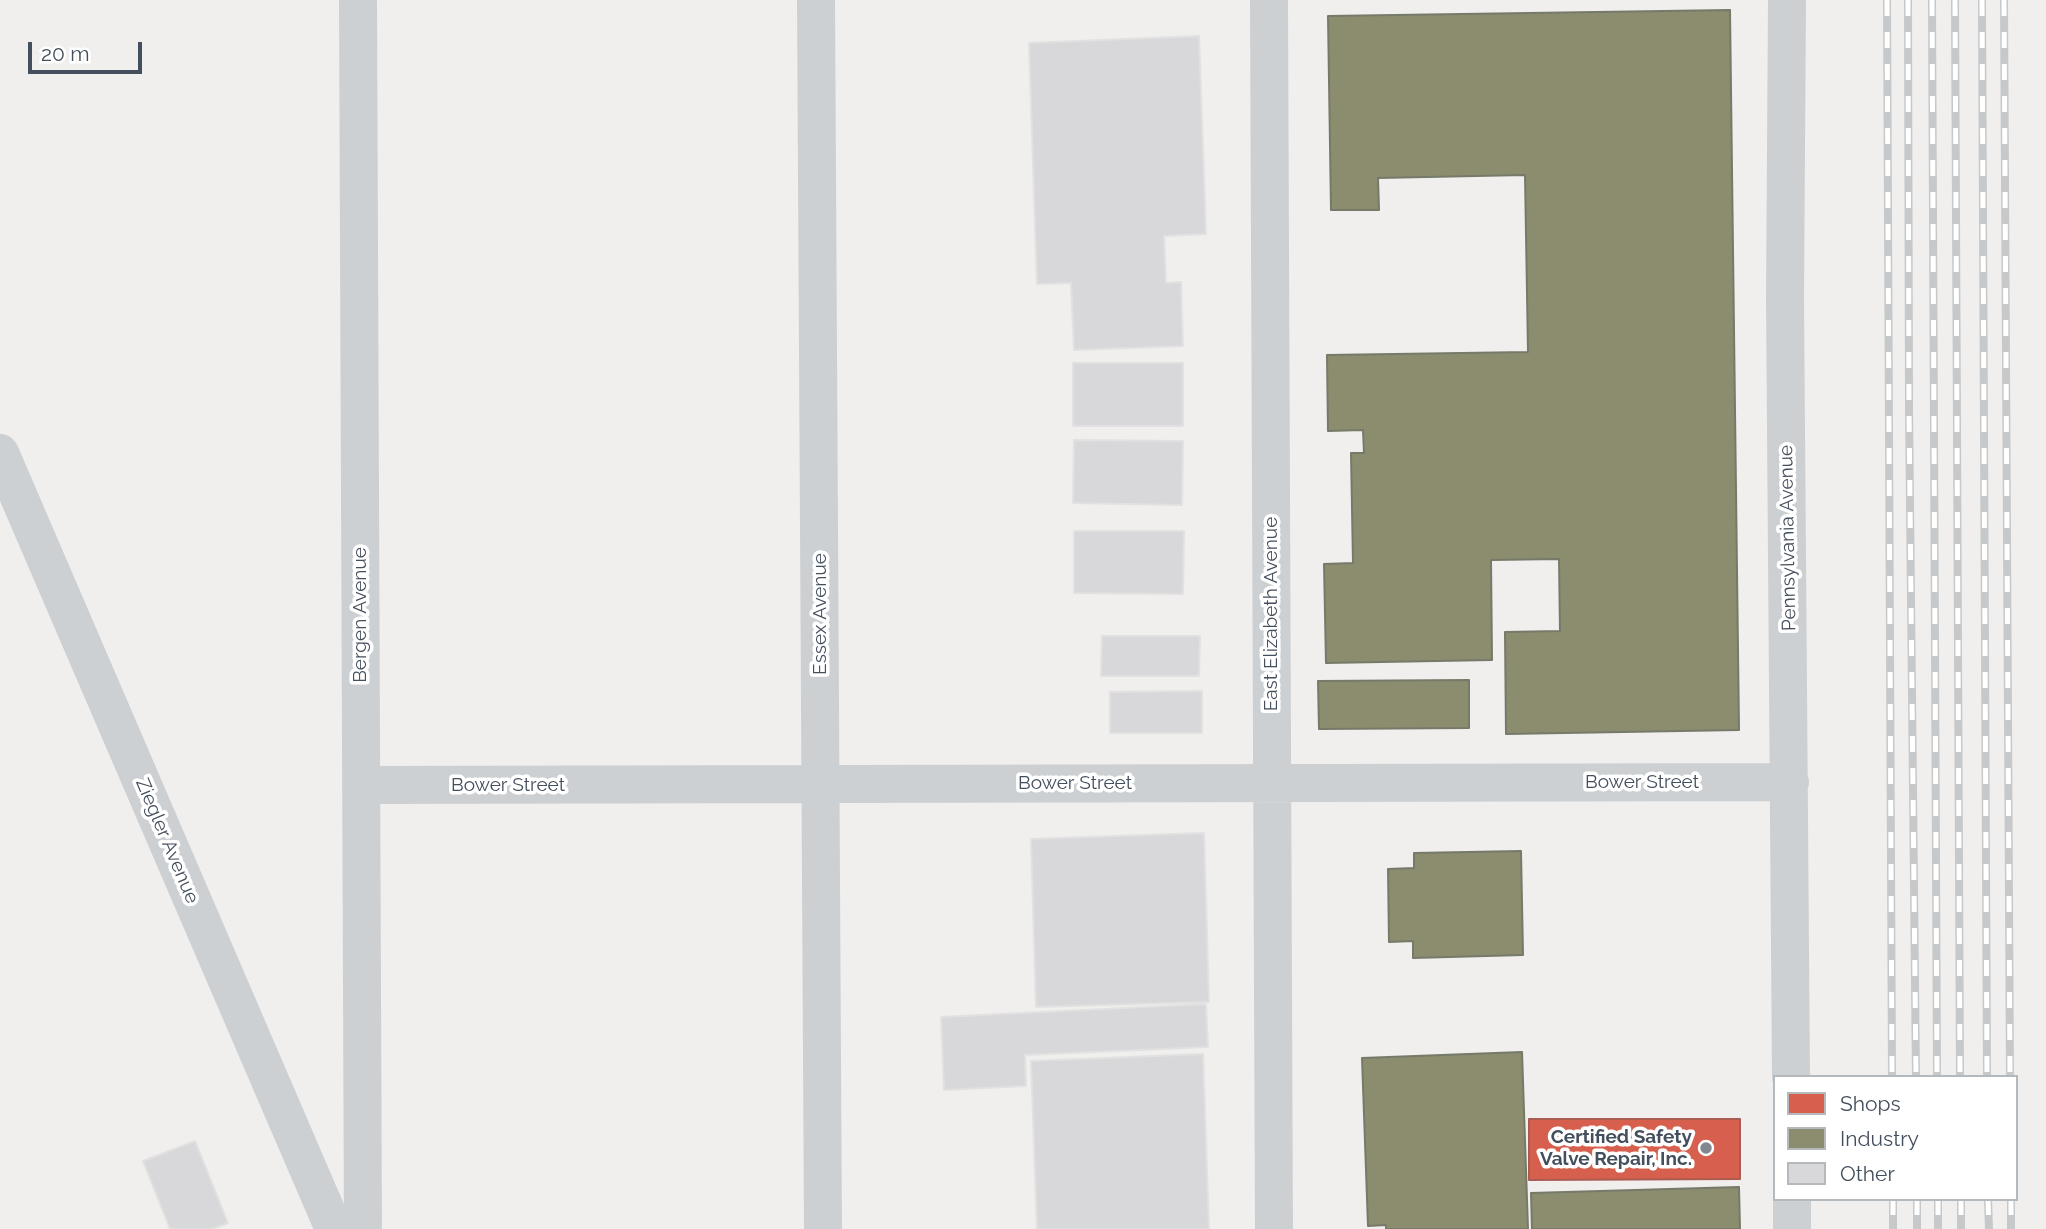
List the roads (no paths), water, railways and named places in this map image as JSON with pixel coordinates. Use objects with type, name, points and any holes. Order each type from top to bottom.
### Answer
[{"type":"street","name":"Bergen Avenue","points":[[358,0],[363,1229]]},
{"type":"street","name":"Essex Avenue","points":[[816,0],[823,1229]]},
{"type":"street","name":"East Elizabeth Avenue","points":[[1269,0],[1273,1229]]},
{"type":"street","name":"Pennsylvania Avenue","points":[[1787,0],[1785,299],[1791,1075]]},
{"type":"street","name":"Ziegler Avenue","points":[[0,453],[334,1229]]},
{"type":"street","name":"Bower Street","points":[[361,785],[1790,782]]},
{"type":"street","points":[[1792,1201],[1792,1229]]},
{"type":"railway","points":[[1887,0],[1892,1075]]},
{"type":"railway","points":[[1908,0],[1916,1075]]},
{"type":"railway","points":[[1932,0],[1937,1075]]},
{"type":"railway","points":[[1955,0],[1960,1075]]},
{"type":"railway","points":[[1982,0],[1987,1075]]},
{"type":"railway","points":[[2004,0],[2010,1075]]},
{"type":"railway","points":[[1893,1201],[1893,1229]]},
{"type":"railway","points":[[1917,1201],[1917,1229]]},
{"type":"railway","points":[[1938,1201],[1938,1229]]},
{"type":"railway","points":[[1961,1201],[1961,1229]]},
{"type":"railway","points":[[1988,1201],[1989,1229]]},
{"type":"railway","points":[[2011,1201],[2011,1229]]},
{"type":"place","name":"Certified Safety Valve Repair, Inc.","points":[[1706,1148]]}]
